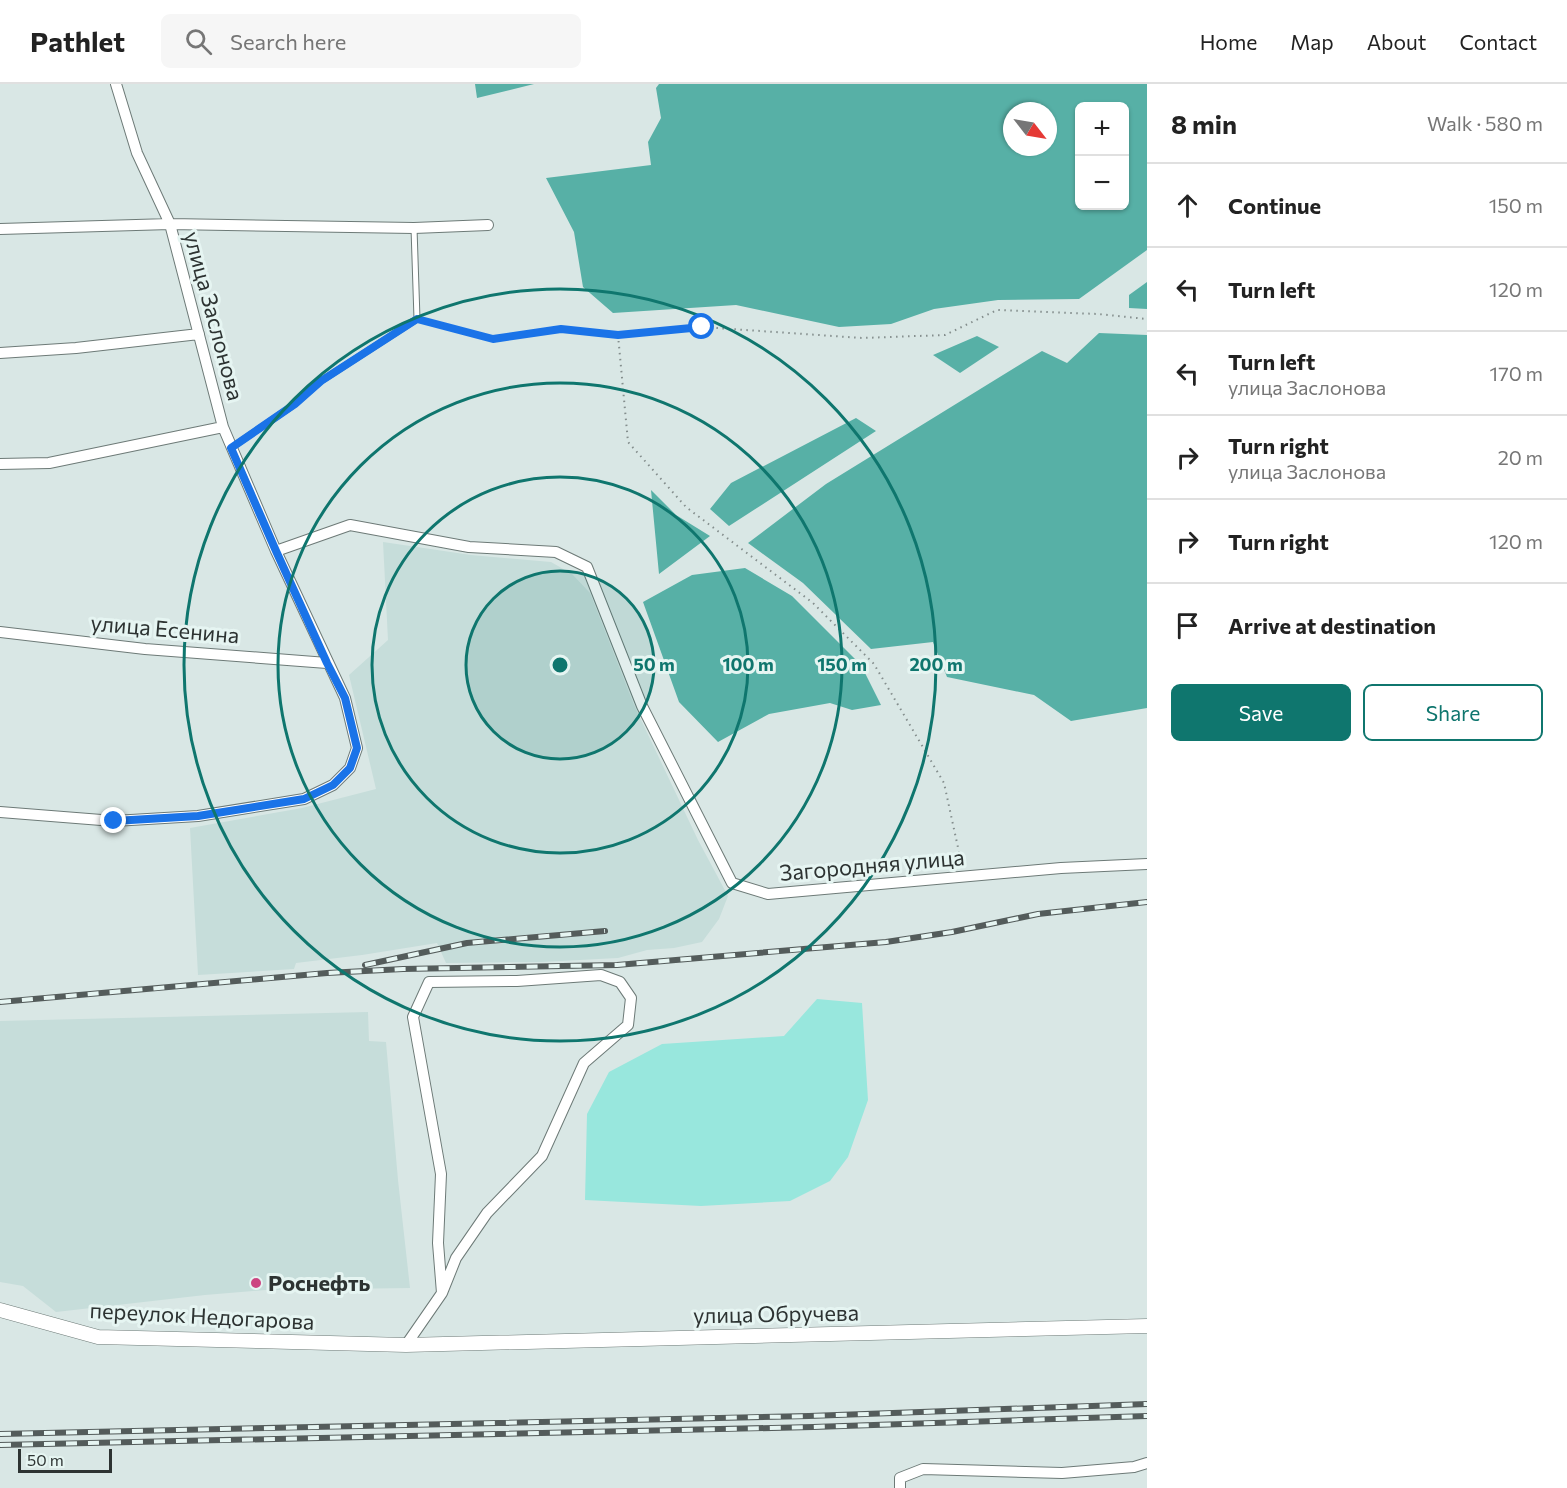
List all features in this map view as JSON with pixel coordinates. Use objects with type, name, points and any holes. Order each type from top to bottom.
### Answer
[{"type":"street","name":"улица Заслонова","points":[[0,812],[114,821],[198,816],[304,799],[333,785],[350,768],[357,748],[345,698],[276,551],[223,428],[170,224],[137,153],[116,84]]},
{"type":"street","points":[[0,229],[170,224],[414,228],[488,225]]},
{"type":"street","points":[[0,353],[76,348],[199,334]]},
{"type":"street","points":[[0,464],[49,463],[223,428]]},
{"type":"street","name":"Загородняя улица","points":[[276,551],[350,525],[469,547],[556,552],[587,567],[642,706],[732,883],[768,894],[1061,868],[1147,864]]},
{"type":"street","name":"улица Есенина","points":[[0,632],[145,649],[327,663]]},
{"type":"street","points":[[406,1345],[442,1293],[456,1258],[487,1213],[542,1156],[584,1064],[628,1025],[631,998],[620,982],[601,975],[517,981],[429,982],[413,1017],[425,1073],[441,1174],[438,1243],[442,1293]]},
{"type":"street","name":"переулок Недогарова","points":[[0,1310],[98,1337],[406,1345]]},
{"type":"street","name":"улица Обручева","points":[[406,1345],[1147,1326]]},
{"type":"street","points":[[900,1488],[900,1478],[923,1469],[1062,1473],[1134,1467],[1147,1463]]},
{"type":"lane","points":[[231,448],[295,404],[321,381],[417,319],[414,228]]},
{"type":"path","points":[[417,319],[493,339],[561,329],[618,335],[702,327],[862,338],[945,335],[996,310],[1098,314],[1147,319]]},
{"type":"path","points":[[618,335],[628,442],[686,507],[813,603],[874,664],[944,783],[964,877]]},
{"type":"shaded area","points":[[475,84],[534,84],[477,98]]},
{"type":"shaded area","points":[[659,84],[1147,84],[1147,250],[1079,299],[998,300],[934,309],[891,324],[839,327],[736,305],[613,313],[583,287],[574,232],[546,178],[651,165],[648,142],[661,118],[656,88]]},
{"type":"shaded area","points":[[1147,282],[1147,309],[1129,308],[1129,295]]},
{"type":"shaded area","points":[[1099,333],[1147,335],[1147,708],[1071,721],[1034,695],[947,677],[933,642],[871,649],[803,583],[748,543],[826,484],[1042,351],[1067,363]]},
{"type":"shaded area","points":[[977,336],[999,347],[960,373],[933,355]]},
{"type":"shaded area","points":[[856,418],[876,431],[729,526],[710,509],[731,483]]},
{"type":"shaded area","points":[[651,490],[676,515],[710,536],[659,574]]},
{"type":"shaded area","points":[[383,542],[471,555],[551,562],[572,574],[590,593],[634,705],[698,840],[728,896],[719,919],[702,942],[674,948],[647,950],[618,958],[446,963],[437,943],[296,963],[294,969],[198,975],[190,828],[302,808],[376,789],[349,675],[388,640]]},
{"type":"shaded area","points":[[745,568],[792,596],[861,665],[881,705],[852,710],[830,703],[769,714],[718,742],[679,702],[643,602],[692,575]]},
{"type":"shaded area","points":[[817,999],[862,1003],[868,1100],[848,1157],[830,1181],[790,1201],[701,1206],[585,1200],[587,1114],[609,1072],[662,1044],[784,1036]]},
{"type":"shaded area","points":[[368,1012],[369,1041],[386,1042],[410,1288],[266,1290],[56,1312],[23,1286],[0,1282],[0,1021]]},
{"type":"railway","points":[[0,1002],[327,973],[403,969],[617,965],[886,942],[952,932],[1038,914],[1147,902]]},
{"type":"railway","points":[[365,965],[467,943],[605,931]]},
{"type":"railway","points":[[0,1434],[809,1416],[1147,1404]]},
{"type":"railway","points":[[0,1445],[813,1427],[1147,1416]]},
{"type":"place","name":"Роснефть","points":[[256,1283]]},
{"type":"route","points":[[114,821],[198,816],[304,799],[333,785],[350,768],[357,748],[345,698],[327,663],[231,448],[295,404],[321,381],[417,319],[493,339],[561,329],[618,335],[702,327]]}]
